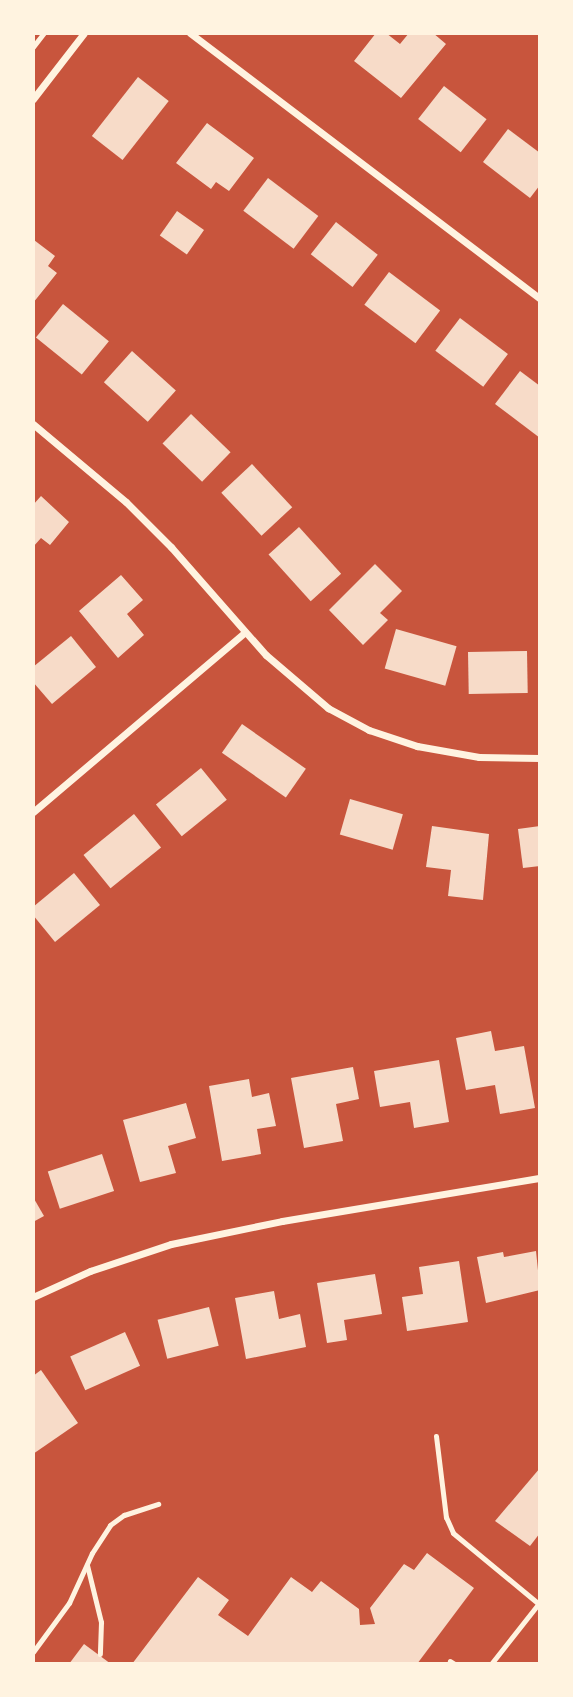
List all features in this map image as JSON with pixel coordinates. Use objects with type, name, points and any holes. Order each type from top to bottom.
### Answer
[{"type":"street","points":[[33,99],[84,33]]},
{"type":"street","points":[[190,33],[540,299]]},
{"type":"street","points":[[33,424],[134,510],[245,632],[308,694],[369,730],[394,740],[449,752],[510,760],[540,758]]},
{"type":"street","points":[[33,812],[245,632]]},
{"type":"street","points":[[33,1297],[90,1271],[171,1244],[295,1218],[540,1178]]},
{"type":"lane","points":[[436,1436],[446,1517],[453,1534],[539,1603],[491,1664]]},
{"type":"lane","points":[[33,1652],[61,1616],[100,1538],[110,1525],[124,1515],[158,1504]]},
{"type":"lane","points":[[87,1565],[101,1622],[100,1654]]},
{"type":"path","points":[[33,47],[44,33]]},
{"type":"building","points":[[376,33],[386,33],[400,44],[409,33],[433,33],[446,44],[401,98],[354,61]]},
{"type":"building","points":[[138,77],[169,101],[123,160],[92,136]]},
{"type":"building","points":[[444,86],[487,119],[461,152],[418,119]]},
{"type":"building","points":[[207,123],[254,158],[229,191],[216,182],[211,189],[176,163]]},
{"type":"building","points":[[508,129],[540,153],[540,185],[530,198],[483,162]]},
{"type":"building","points":[[268,178],[318,216],[294,249],[243,211]]},
{"type":"building","points":[[177,211],[204,230],[187,255],[160,236]]},
{"type":"building","points":[[336,222],[378,255],[353,287],[311,254]]},
{"type":"building","points":[[34,240],[55,256],[48,266],[57,273],[33,303]]},
{"type":"building","points":[[389,272],[440,311],[415,343],[364,305]]},
{"type":"building","points":[[63,304],[109,341],[82,375],[36,337]]},
{"type":"building","points":[[460,318],[508,354],[483,387],[435,351]]},
{"type":"building","points":[[132,351],[176,390],[148,422],[104,382]]},
{"type":"building","points":[[520,371],[540,386],[540,438],[495,404]]},
{"type":"building","points":[[191,414],[231,452],[202,482],[163,443]]},
{"type":"building","points":[[252,464],[292,507],[262,536],[221,493]]},
{"type":"building","points":[[41,496],[69,522],[50,545],[41,538],[33,547],[33,505]]},
{"type":"building","points":[[299,527],[341,574],[311,601],[269,554]]},
{"type":"building","points":[[375,564],[402,591],[380,613],[388,620],[363,645],[329,610]]},
{"type":"building","points":[[121,575],[143,600],[127,614],[144,635],[118,658],[79,611]]},
{"type":"building","points":[[396,629],[457,646],[445,686],[385,668]]},
{"type":"building","points":[[71,636],[96,667],[52,704],[33,682],[33,667]]},
{"type":"building","points":[[527,651],[528,693],[469,694],[468,652]]},
{"type":"building","points":[[242,724],[306,769],[286,797],[222,753]]},
{"type":"building","points":[[201,768],[227,800],[182,836],[156,805]]},
{"type":"building","points":[[350,799],[403,814],[393,850],[340,835]]},
{"type":"building","points":[[134,814],[161,847],[111,888],[83,855]]},
{"type":"building","points":[[432,826],[489,834],[483,900],[448,896],[451,870],[426,867]]},
{"type":"building","points":[[540,826],[540,866],[523,868],[518,829]]},
{"type":"building","points":[[74,873],[100,905],[55,942],[33,915],[33,907]]},
{"type":"building","points":[[491,1031],[495,1051],[524,1046],[535,1108],[500,1114],[495,1085],[466,1090],[456,1038]]},
{"type":"building","points":[[439,1060],[449,1122],[414,1128],[410,1102],[380,1107],[374,1071]]},
{"type":"building","points":[[353,1067],[359,1099],[336,1104],[343,1141],[304,1148],[291,1078]]},
{"type":"building","points":[[249,1079],[252,1097],[269,1093],[276,1126],[257,1129],[261,1154],[222,1161],[209,1086]]},
{"type":"building","points":[[186,1103],[196,1138],[168,1146],[176,1173],[140,1182],[123,1120]]},
{"type":"building","points":[[102,1154],[114,1191],[60,1209],[48,1172]]},
{"type":"building","points":[[33,1197],[44,1216],[33,1222]]},
{"type":"building","points":[[536,1251],[540,1290],[486,1303],[477,1257],[503,1252],[504,1257]]},
{"type":"building","points":[[459,1261],[468,1322],[407,1331],[402,1297],[423,1294],[419,1267]]},
{"type":"building","points":[[375,1274],[382,1314],[344,1320],[347,1340],[327,1343],[317,1283]]},
{"type":"building","points":[[274,1291],[279,1319],[300,1314],[306,1347],[246,1359],[235,1298]]},
{"type":"building","points":[[209,1307],[219,1346],[167,1359],[158,1320]]},
{"type":"building","points":[[125,1332],[140,1366],[85,1390],[70,1356]]},
{"type":"building","points":[[41,1370],[78,1423],[33,1454],[33,1376]]},
{"type":"building","points":[[540,1468],[540,1533],[530,1546],[495,1521]]},
{"type":"building","points":[[427,1553],[474,1588],[417,1664],[132,1664],[198,1577],[229,1600],[218,1615],[248,1636],[291,1577],[312,1592],[321,1581],[359,1609],[360,1625],[375,1624],[370,1608],[404,1564],[414,1570]]},
{"type":"building","points":[[84,1644],[111,1664],[69,1664]]}]
